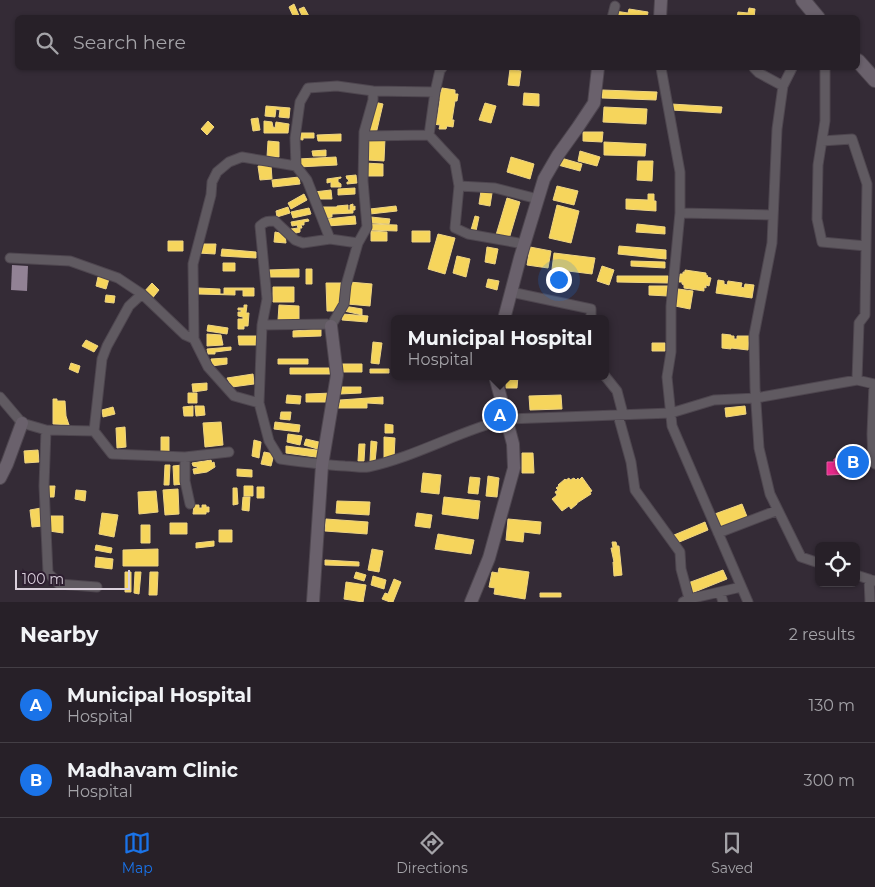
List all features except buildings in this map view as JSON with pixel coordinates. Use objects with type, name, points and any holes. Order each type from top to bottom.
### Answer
[{"type":"main road","points":[[803,0],[816,15]]},
{"type":"main road","points":[[860,63],[875,80]]},
{"type":"street","points":[[660,0],[660,15]]},
{"type":"street","points":[[613,15],[615,6]]},
{"type":"street","points":[[429,135],[440,70]]},
{"type":"street","points":[[505,315],[544,179],[558,154],[594,103],[598,70]]},
{"type":"street","points":[[661,70],[680,172],[680,213],[671,306],[671,352],[668,377],[672,426],[748,602]]},
{"type":"street","points":[[756,70],[783,86]]},
{"type":"street","points":[[791,70],[783,86],[777,129],[772,243],[754,335],[756,398],[759,448],[770,494],[801,556],[815,561]]},
{"type":"street","points":[[825,70],[825,121],[818,164],[817,219],[822,242],[866,246]]},
{"type":"street","points":[[330,239],[307,180],[296,166],[294,138],[300,102],[308,88],[337,86],[373,91],[435,92]]},
{"type":"street","points":[[313,602],[322,464],[337,374],[331,326],[344,304],[346,285],[358,243],[367,227],[363,181],[364,132],[373,100],[373,91]]},
{"type":"street","points":[[364,136],[429,135],[455,163],[459,186],[455,228],[468,234],[524,244]]},
{"type":"street","points":[[822,141],[852,139],[867,184],[865,315],[859,323],[857,380]]},
{"type":"street","points":[[259,403],[234,396],[208,367],[194,339],[192,264],[211,195],[212,182],[217,172],[229,162],[242,158],[296,166]]},
{"type":"street","points":[[459,186],[495,188],[538,198]]},
{"type":"street","points":[[680,213],[773,215]]},
{"type":"street","points":[[358,243],[330,239],[303,243],[295,240],[275,221],[266,221],[260,226],[268,299],[262,325],[259,403],[269,441],[280,459],[366,467],[402,457],[448,438],[506,419],[671,413],[714,400],[756,398],[857,380],[874,384],[872,434],[873,461],[875,464]]},
{"type":"street","points":[[10,258],[70,262],[118,278],[142,294],[186,335],[194,339]]},
{"type":"street","points":[[511,292],[591,309],[591,315]]},
{"type":"street","points":[[865,294],[875,293]]},
{"type":"street","points":[[142,294],[128,306],[102,359],[94,431],[112,454],[185,457],[229,452]]},
{"type":"street","points":[[262,325],[327,324],[331,326]]},
{"type":"street","points":[[471,602],[490,558],[514,468],[513,444],[496,380]]},
{"type":"street","points":[[608,380],[616,391],[635,490],[680,552],[687,601],[741,587]]},
{"type":"street","points":[[0,398],[22,423],[46,430],[94,431]]},
{"type":"street","points":[[0,478],[22,423]]},
{"type":"street","points":[[46,430],[44,486],[48,573],[59,584],[97,587]]},
{"type":"street","points":[[185,457],[186,481],[190,504]]},
{"type":"street","points":[[718,534],[778,510]]},
{"type":"street","points":[[860,576],[872,580],[870,602]]},
{"type":"street","points":[[720,592],[724,602]]},
{"type":"place","name":"Municipal Hospital","points":[[500,415]]},
{"type":"place","name":"Madhavam Clinic","points":[[853,462]]}]
